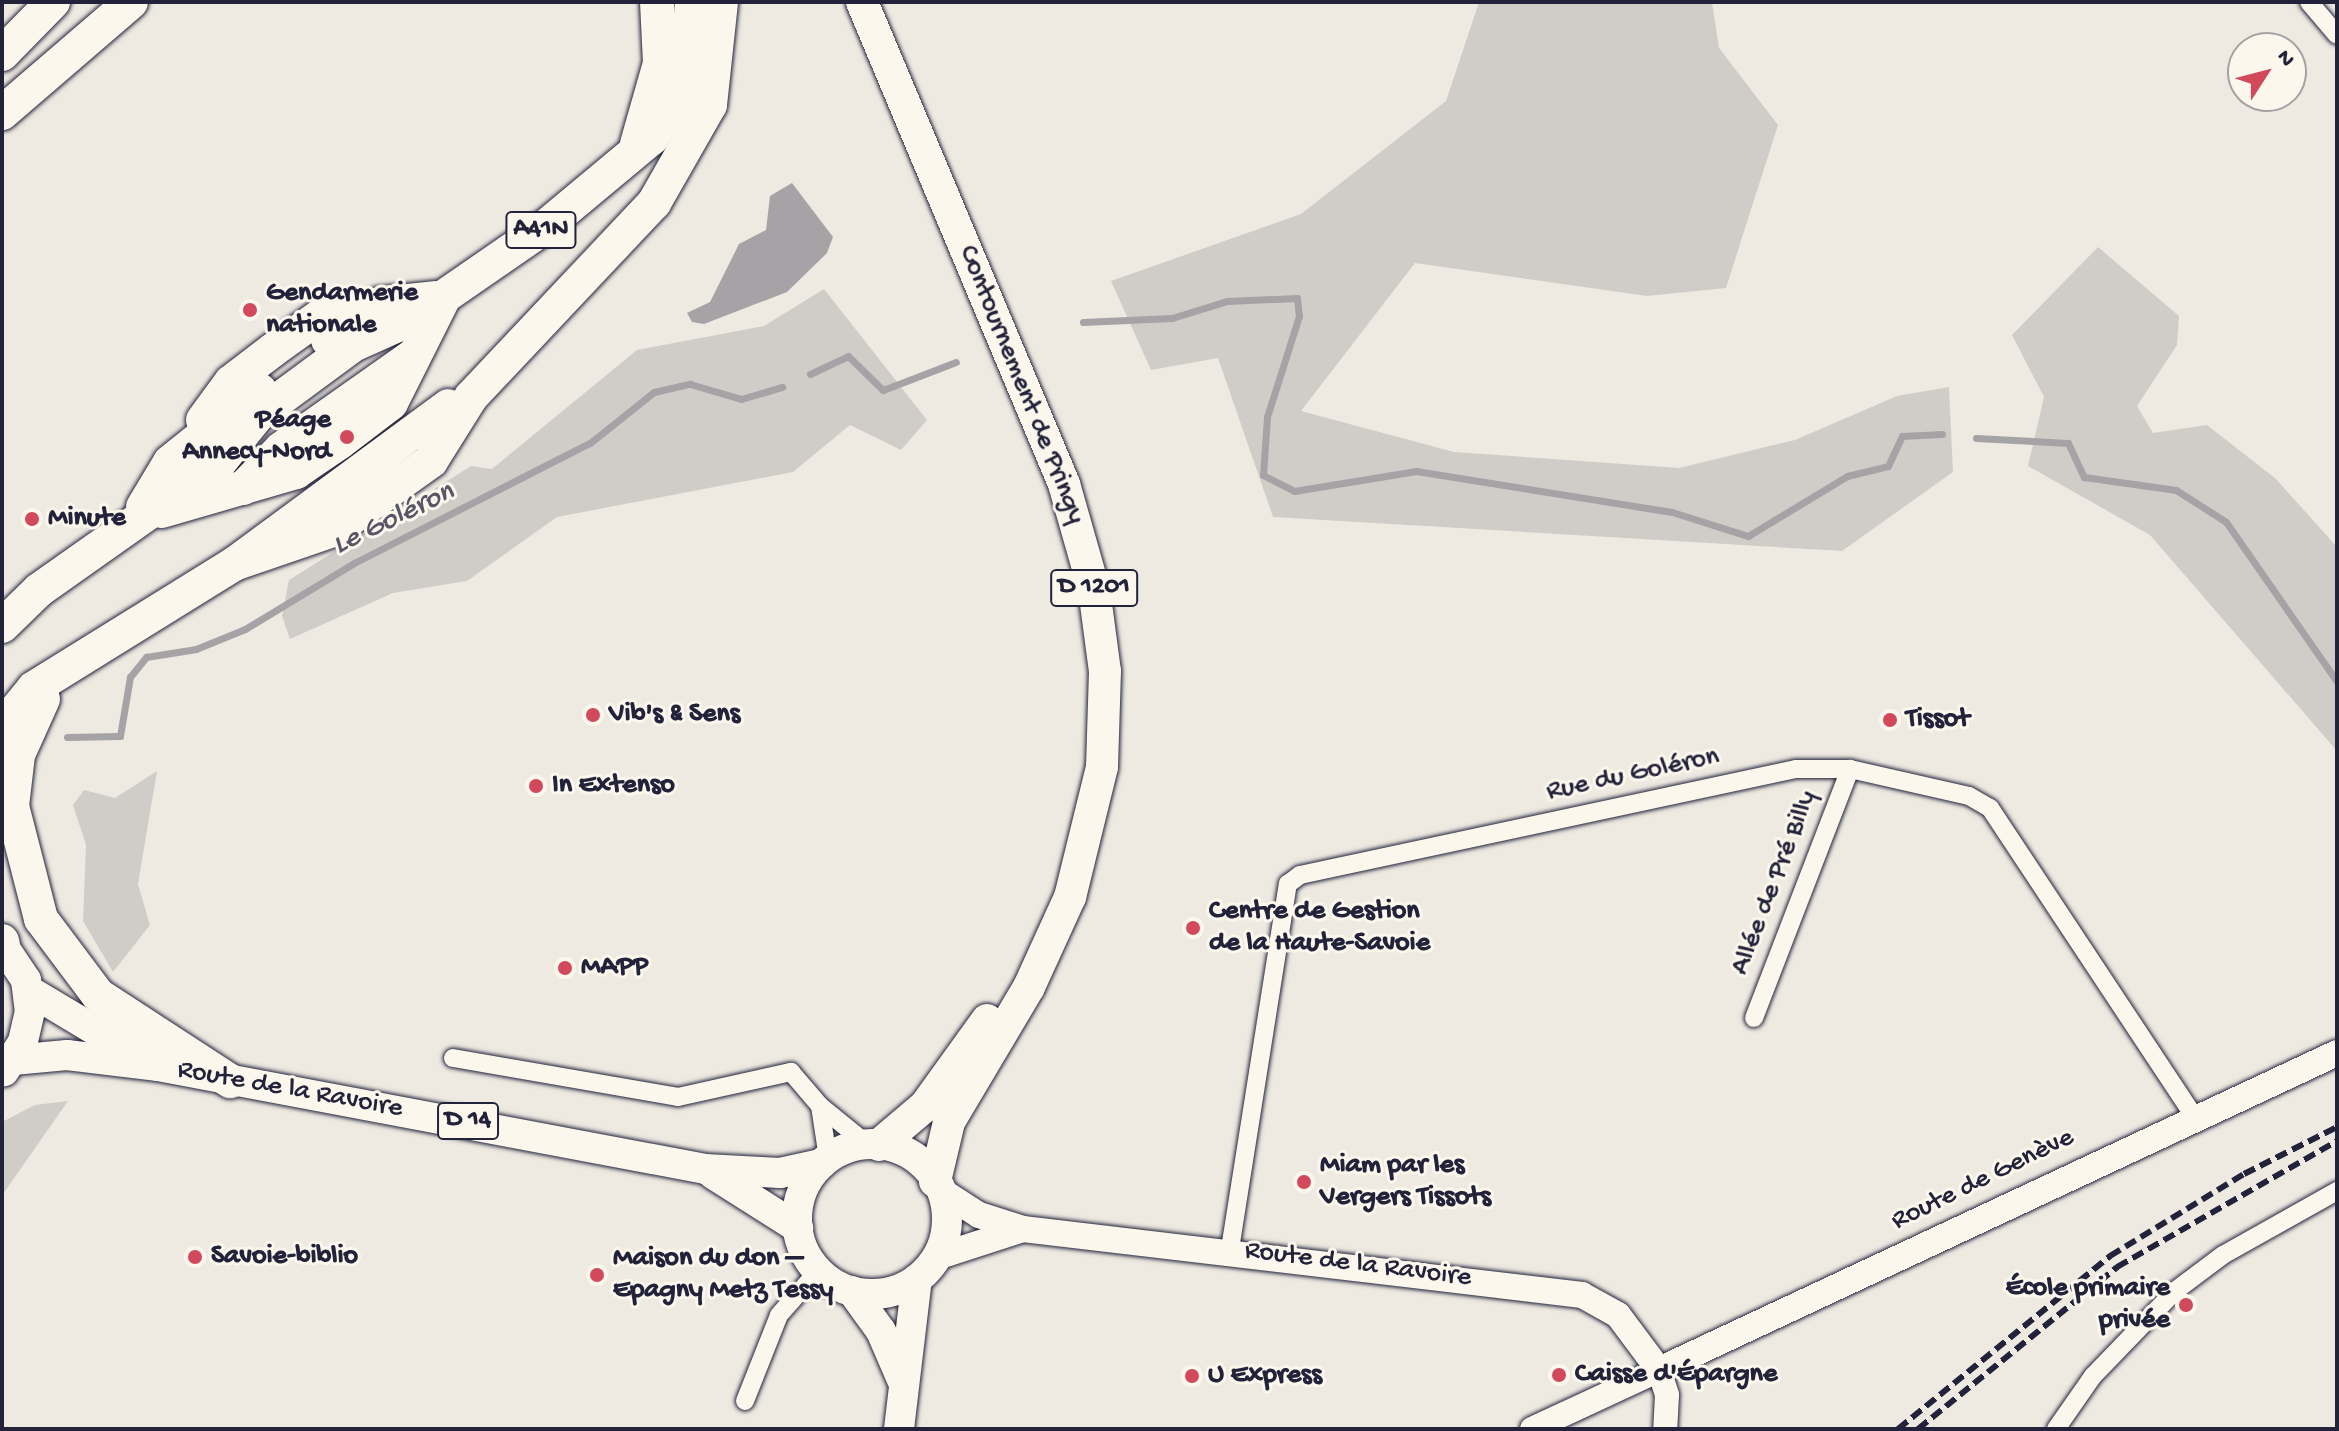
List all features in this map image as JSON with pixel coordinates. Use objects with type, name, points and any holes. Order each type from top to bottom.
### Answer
[{"type":"highway","points":[[2,54],[53,2]]},
{"type":"highway","points":[[2,113],[131,2]]},
{"type":"highway","points":[[632,155],[660,63],[657,2]]},
{"type":"highway","name":"A41N","points":[[444,297],[632,155],[681,99],[692,55],[692,2]]},
{"type":"highway","points":[[2,727],[46,680],[251,554],[456,410],[676,174],[715,85],[721,2]]},
{"type":"highway","name":"Contournement de Pringy","points":[[840,2],[1047,498],[1071,576],[1086,682],[1076,801],[1037,928],[936,1093],[873,1145]]},
{"type":"highway","name":"Contournement de Pringy","points":[[862,2],[1064,484],[1094,589],[1105,671],[1102,767],[1070,897],[1029,987],[949,1122],[938,1185]]},
{"type":"highway","points":[[137,516],[170,462],[380,304],[444,297]]},
{"type":"highway","points":[[2,626],[137,516],[219,463],[444,297]]},
{"type":"highway","points":[[137,516],[239,492],[296,472],[391,403],[444,297]]},
{"type":"highway","points":[[46,680],[27,726],[13,782],[16,830],[41,919],[98,995],[230,1081]]},
{"type":"main road","points":[[2,943],[28,990],[27,1032],[8,1066]]},
{"type":"main road","name":"Route de la Ravoire","points":[[28,990],[158,1066]]},
{"type":"main road","name":"Route de Genève","points":[[1659,1370],[2193,1115],[2337,1053]]},
{"type":"main road","name":"Route de la Ravoire","points":[[8,1066],[67,1055],[158,1066],[705,1169],[780,1173],[873,1145],[915,1159],[938,1185],[979,1215],[1023,1229],[1230,1249],[1582,1295],[1618,1315],[1659,1370]]},
{"type":"main road","points":[[825,1161],[803,1189],[798,1228],[818,1271],[852,1291],[881,1331],[903,1382]]},
{"type":"main road","name":"Route de la Ravoire","points":[[705,1169],[798,1228]]},
{"type":"main road","points":[[937,1257],[946,1224],[938,1185]]},
{"type":"main road","name":"Route de la Ravoire","points":[[852,1291],[881,1294],[917,1279],[937,1257],[1023,1229]]},
{"type":"main road","points":[[899,1429],[917,1279]]},
{"type":"street","points":[[2309,2],[2337,35]]},
{"type":"street","name":"Rue du Goléron","points":[[1230,1249],[1288,884],[1300,875],[1796,769],[1850,769],[1969,796],[1990,808],[2193,1115]]},
{"type":"street","name":"Allée de Pré Billy","points":[[1754,1018],[1850,769]]},
{"type":"street","points":[[453,1058],[678,1097],[791,1072],[820,1106],[873,1145]]},
{"type":"street","points":[[820,1106],[825,1161]]},
{"type":"street","points":[[2056,1429],[2102,1365],[2175,1291],[2337,1191]]},
{"type":"street","points":[[745,1401],[779,1315],[818,1271]]},
{"type":"street","points":[[1532,1429],[1659,1370],[1667,1395],[1665,1429]]},
{"type":"shaded area","points":[[1479,2],[1712,2],[1719,48],[1778,125],[1726,288],[1647,296],[1415,263],[1301,411],[1454,452],[1679,468],[1795,440],[1897,396],[1949,387],[1953,472],[1842,551],[1273,517],[1218,358],[1151,370],[1111,281],[1301,214],[1446,101]]},
{"type":"shaded area","points":[[792,183],[833,237],[827,253],[787,292],[704,324],[692,322],[687,313],[710,302],[739,244],[766,230],[770,196]]},
{"type":"shaded area","points":[[2098,247],[2179,316],[2177,345],[2137,406],[2153,433],[2207,425],[2276,479],[2337,547],[2337,751],[2150,535],[2028,466],[2044,397],[2012,335]]},
{"type":"shaded area","points":[[824,289],[927,420],[901,450],[850,425],[793,472],[557,517],[467,581],[393,593],[290,639],[282,616],[289,580],[471,466],[492,469],[637,350],[764,326]]},
{"type":"shaded area","points":[[157,771],[138,884],[150,925],[113,972],[83,921],[86,845],[73,805],[84,790],[115,798]]},
{"type":"shaded area","points":[[68,1101],[2,1196],[2,1122],[35,1105]]},
{"type":"waterway","points":[[1083,322],[1172,318],[1227,301],[1297,298],[1299,316],[1267,417],[1263,475],[1294,491],[1416,471],[1672,512],[1748,536],[1847,476],[1888,466],[1902,436],[1942,434]]},
{"type":"waterway","points":[[810,374],[848,356],[883,390],[956,362]]},
{"type":"waterway","name":"Le Goléron","points":[[67,737],[120,736],[130,677],[146,657],[196,649],[245,629],[354,563],[590,443],[654,392],[690,384],[741,399],[782,387]]},
{"type":"waterway","points":[[1976,438],[2068,443],[2084,477],[2176,490],[2226,522],[2337,682]]},
{"type":"railway","points":[[1898,1429],[2110,1256],[2244,1174],[2337,1127]]},
{"type":"railway","points":[[1918,1429],[2117,1267],[2337,1141]]},
{"type":"place","name":"Gendarmerie nationale","points":[[250,310]]},
{"type":"place","name":"Péage Annecy-Nord","points":[[347,437]]},
{"type":"place","name":"Minute","points":[[32,519]]},
{"type":"place","name":"Vib's & Sens","points":[[593,715]]},
{"type":"place","name":"Tissot","points":[[1890,720]]},
{"type":"place","name":"In Extenso","points":[[536,786]]},
{"type":"place","name":"Centre de Gestion de la Haute-Savoie","points":[[1193,928]]},
{"type":"place","name":"MAPP","points":[[565,968]]},
{"type":"place","name":"Miam par les Vergers Tissots","points":[[1304,1182]]},
{"type":"place","name":"Savoie-biblio","points":[[195,1257]]},
{"type":"place","name":"Maison du don – Epagny Metz Tessy","points":[[597,1275]]},
{"type":"place","name":"École primaire privée","points":[[2186,1305]]},
{"type":"place","name":"Caisse d'Épargne","points":[[1559,1375]]},
{"type":"place","name":"U Express","points":[[1192,1376]]}]
